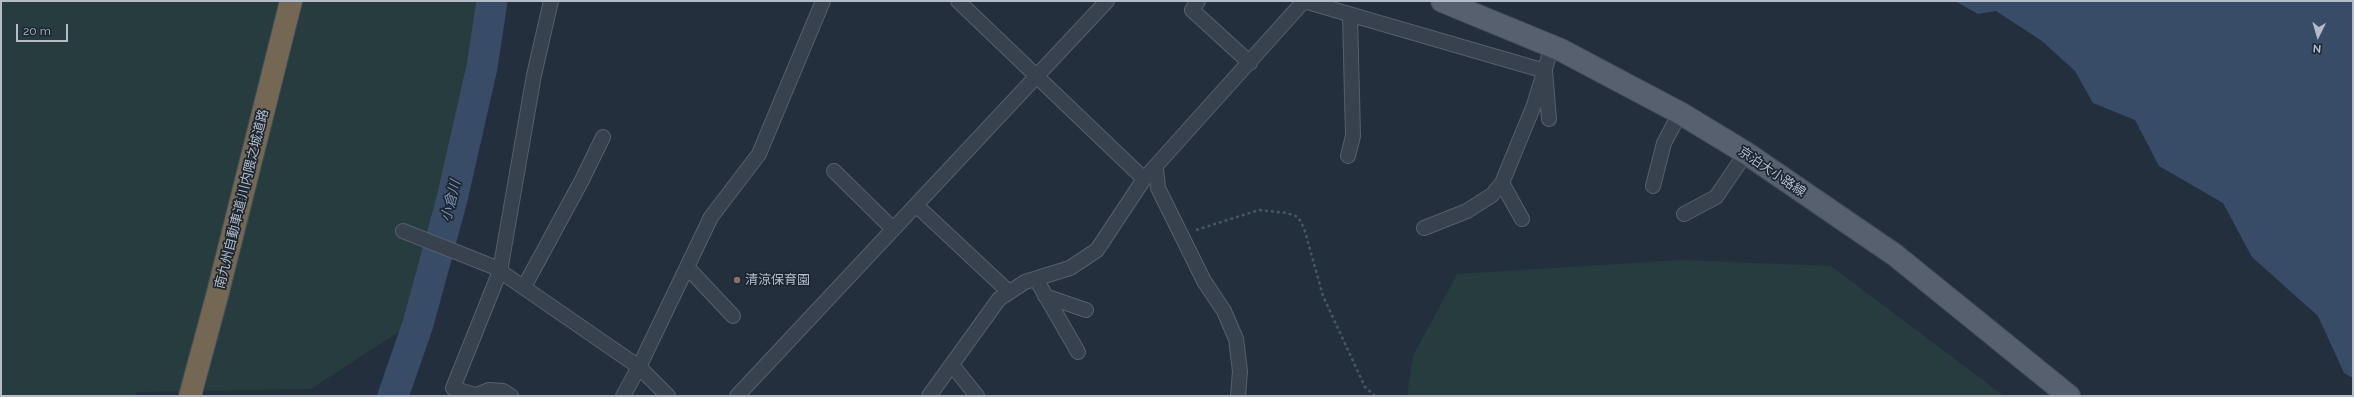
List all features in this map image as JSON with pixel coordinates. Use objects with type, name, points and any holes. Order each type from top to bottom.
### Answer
[{"type":"highway","name":"南九州自動車道;川内隈之城道路","points":[[190,396],[217,296],[291,1]]},
{"type":"main road","name":"京泊大小路線","points":[[1442,1],[1552,46],[1680,113],[1746,153],[1895,255],[2070,396]]},
{"type":"street","points":[[511,396],[503,391],[489,390],[474,396],[453,388],[497,269],[534,75],[551,1]]},
{"type":"street","points":[[623,396],[639,367],[711,217],[759,154],[823,1]]},
{"type":"street","points":[[958,1],[1144,179]]},
{"type":"street","points":[[737,396],[1107,1]]},
{"type":"street","points":[[1198,1],[1192,10],[1250,63]]},
{"type":"street","points":[[929,396],[999,299],[1025,282],[1070,268],[1097,250],[1144,179],[1156,168],[1304,1],[1545,71]]},
{"type":"street","points":[[1348,156],[1353,136],[1350,15]]},
{"type":"street","points":[[1424,228],[1467,211],[1492,195],[1502,183],[1534,105],[1552,46]]},
{"type":"street","points":[[1545,71],[1549,118]]},
{"type":"street","points":[[1653,186],[1664,143],[1680,113]]},
{"type":"street","points":[[524,287],[582,180],[603,137]]},
{"type":"street","points":[[1684,214],[1716,197],[1746,153]]},
{"type":"street","points":[[1156,168],[1158,188],[1204,281],[1224,312],[1236,339],[1240,370],[1238,396]]},
{"type":"street","points":[[834,171],[893,229]]},
{"type":"street","points":[[1502,183],[1522,219]]},
{"type":"street","points":[[916,205],[1009,292]]},
{"type":"street","points":[[403,232],[497,269],[639,367],[668,396]]},
{"type":"street","points":[[687,267],[733,316]]},
{"type":"street","points":[[1036,279],[1078,352]]},
{"type":"street","points":[[1045,296],[1086,310]]},
{"type":"street","points":[[952,365],[977,396]]},
{"type":"path","points":[[1182,235],[1260,210],[1287,213],[1298,217],[1304,228],[1322,296],[1365,387],[1375,396]]},
{"type":"green space","points":[[1,1],[484,1],[426,314],[311,389],[136,392],[135,396],[1,396]]},
{"type":"green space","points":[[1682,260],[1831,266],[2004,396],[1407,396],[1413,356],[1457,274]]},
{"type":"water","points":[[1955,1],[2353,1],[2353,378],[2344,373],[2318,316],[2252,257],[2223,203],[2159,166],[2135,120],[2093,103],[2075,71],[2042,41],[1996,11],[1978,14]]},
{"type":"waterway","name":"小倉川","points":[[393,396],[418,324],[452,199],[482,67],[492,1]]},
{"type":"place","name":"清涼保育園","points":[[737,280]]}]
